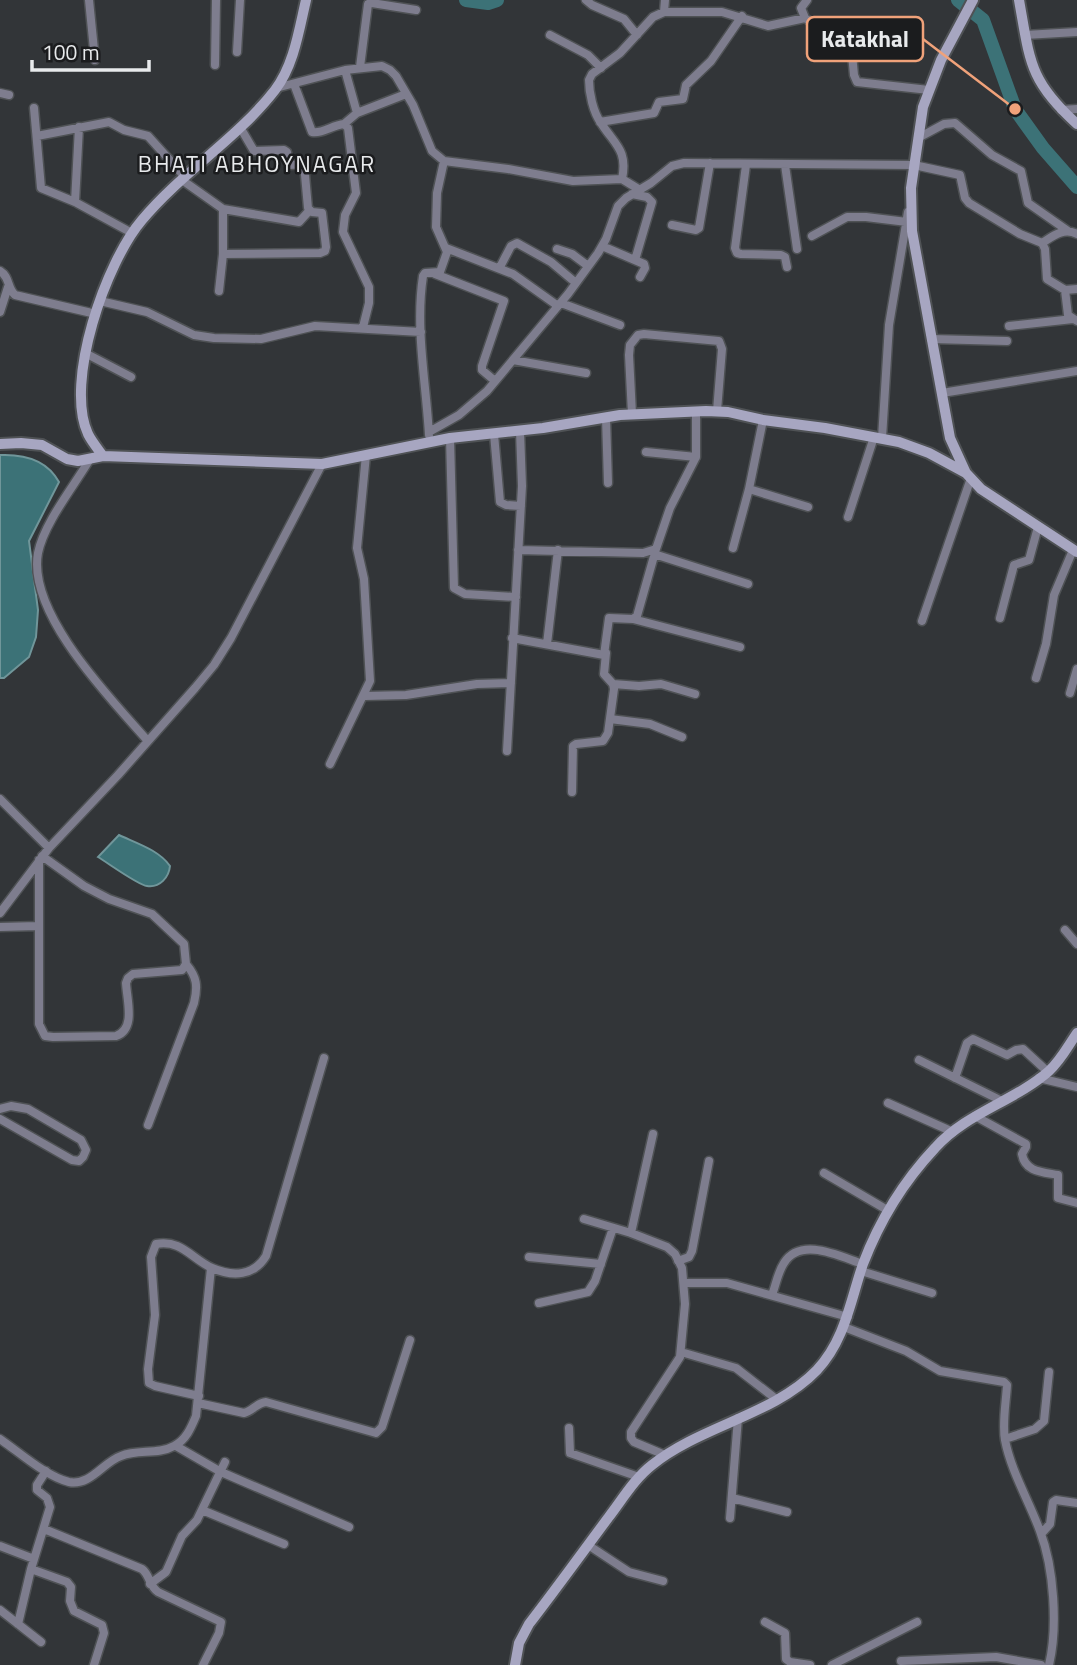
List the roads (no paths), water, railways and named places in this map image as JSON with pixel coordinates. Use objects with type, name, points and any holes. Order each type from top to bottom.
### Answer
[{"type":"street","points":[[89,0],[95,60]]},
{"type":"street","points":[[215,65],[216,0]]},
{"type":"street","points":[[237,52],[240,0]]},
{"type":"street","points":[[103,456],[87,433],[83,417],[81,378],[85,353],[100,301],[132,233],[143,218],[240,127],[276,88],[293,53],[306,0]]},
{"type":"street","points":[[586,0],[624,19],[637,35]]},
{"type":"street","points":[[664,12],[665,0]]},
{"type":"street","points":[[807,0],[801,8],[805,18],[818,27],[862,33],[902,56]]},
{"type":"street","points":[[848,517],[878,438],[889,325],[911,200],[918,138],[929,90],[941,60],[973,0]]},
{"type":"street","points":[[1019,0],[1033,70],[1061,110],[1077,124]]},
{"type":"street","points":[[360,67],[368,4],[372,2],[416,10]]},
{"type":"street","points":[[622,179],[622,155],[600,122],[589,80],[592,74],[620,53],[653,18],[664,12],[722,12],[768,26],[805,18]]},
{"type":"street","points":[[600,122],[654,113],[659,102],[683,99],[685,85],[711,61],[742,16]]},
{"type":"street","points":[[1025,34],[1077,32]]},
{"type":"street","points":[[850,33],[857,82],[929,90]]},
{"type":"street","points":[[550,35],[588,55],[601,68]]},
{"type":"street","points":[[276,88],[345,70],[382,66],[390,70],[406,93],[432,151],[444,161],[573,181],[622,179],[652,202],[635,260]]},
{"type":"street","points":[[345,70],[357,113]]},
{"type":"street","points":[[294,84],[312,132],[317,133],[344,124],[357,113],[406,93]]},
{"type":"street","points":[[34,108],[41,188],[75,202],[132,233]]},
{"type":"street","points":[[1061,110],[1077,109]]},
{"type":"street","points":[[37,136],[109,122],[124,130],[144,133],[183,178],[222,209],[299,222],[309,211],[304,164],[289,164],[284,150],[264,153],[254,151],[240,127]]},
{"type":"street","points":[[918,138],[944,124],[955,123],[992,155],[1021,171],[1028,203],[1072,232]]},
{"type":"street","points":[[344,124],[348,128],[356,192],[355,199],[345,215],[343,232],[369,287],[369,303],[363,327]]},
{"type":"street","points":[[75,202],[79,127]]},
{"type":"street","points":[[429,437],[421,332],[423,279],[425,273],[436,273],[443,269],[447,257],[446,248],[436,227],[437,193],[444,161]]},
{"type":"street","points":[[672,225],[696,230],[699,228],[710,163]]},
{"type":"street","points":[[429,437],[476,403],[559,304],[602,246],[618,206],[672,166],[710,163],[914,165],[960,175],[965,198],[969,203],[1020,234],[1042,243],[1045,249],[1047,279],[1065,289],[1077,289]]},
{"type":"street","points":[[746,165],[735,248],[737,253],[785,257],[787,267]]},
{"type":"street","points":[[785,165],[797,249]]},
{"type":"street","points":[[911,200],[912,231],[950,438],[968,475],[981,489],[1075,551],[1054,595],[1046,645],[1036,678]]},
{"type":"street","points":[[219,291],[223,254],[222,209]]},
{"type":"street","points":[[223,254],[325,251],[322,213],[309,211]]},
{"type":"street","points":[[812,236],[847,217],[907,222]]},
{"type":"street","points":[[1042,243],[1072,232]]},
{"type":"street","points":[[500,267],[512,246],[517,243],[551,262],[576,283]]},
{"type":"street","points":[[602,246],[644,264],[645,268],[640,277]]},
{"type":"street","points":[[446,248],[500,267],[559,304],[620,325]]},
{"type":"street","points":[[557,249],[572,254],[588,266]]},
{"type":"street","points":[[0,271],[5,274],[10,291],[15,295],[96,314]]},
{"type":"street","points":[[429,272],[504,301],[482,366],[482,370],[495,381]]},
{"type":"street","points":[[0,312],[9,284]]},
{"type":"street","points":[[1065,289],[1068,315],[1075,320]]},
{"type":"street","points":[[100,301],[146,312],[187,332],[214,338],[261,339],[315,326],[421,332]]},
{"type":"street","points":[[1009,326],[1075,320]]},
{"type":"street","points":[[632,414],[630,345],[638,335],[645,334],[719,341],[722,349],[717,411]]},
{"type":"street","points":[[932,339],[1007,341]]},
{"type":"street","points":[[85,353],[131,377]]},
{"type":"street","points":[[513,360],[586,373]]},
{"type":"street","points":[[942,393],[1077,372]]},
{"type":"street","points":[[0,444],[42,445],[67,459],[78,461],[103,456],[322,464],[429,437],[494,434],[632,414],[717,411],[913,446],[968,475]]},
{"type":"street","points":[[633,619],[637,615],[670,508],[696,457],[696,412]]},
{"type":"street","points":[[606,418],[608,483]]},
{"type":"street","points":[[733,548],[749,489],[763,420]]},
{"type":"street","points":[[507,751],[521,506],[520,431]]},
{"type":"street","points":[[494,434],[500,502],[521,506]]},
{"type":"street","points":[[450,438],[454,588],[464,594],[516,597]]},
{"type":"street","points":[[646,452],[696,457]]},
{"type":"street","points":[[330,764],[365,696],[371,673],[364,579],[357,548],[366,455]]},
{"type":"street","points":[[90,459],[45,534],[37,567],[54,620],[77,659],[147,740]]},
{"type":"street","points":[[0,913],[40,858],[118,775],[214,665],[231,638],[322,464]]},
{"type":"street","points":[[922,621],[968,475]]},
{"type":"street","points":[[749,489],[808,507]]},
{"type":"street","points":[[1000,618],[1014,565],[1028,562],[1038,527]]},
{"type":"street","points":[[518,550],[655,552],[748,584]]},
{"type":"street","points":[[547,644],[558,550]]},
{"type":"street","points":[[695,694],[661,684],[613,684],[604,674],[609,618],[633,619],[740,647]]},
{"type":"street","points":[[512,638],[600,655],[606,653]]},
{"type":"street","points":[[1070,693],[1077,669]]},
{"type":"street","points":[[365,696],[406,695],[477,684],[511,683]]},
{"type":"street","points":[[572,792],[573,746],[603,741],[608,733],[613,684]]},
{"type":"street","points":[[610,719],[650,724],[681,737]]},
{"type":"street","points":[[0,799],[49,848]]},
{"type":"street","points":[[40,858],[39,1024],[45,1036],[122,1034],[129,1022],[126,983],[128,978],[141,973],[176,972],[182,970],[186,964]]},
{"type":"street","points":[[40,858],[109,899],[152,914],[184,944],[186,964],[196,979],[197,988],[194,1003],[148,1125]]},
{"type":"street","points":[[0,927],[38,926]]},
{"type":"street","points":[[1065,930],[1077,944]]},
{"type":"street","points":[[519,1665],[519,1643],[529,1624],[639,1477],[665,1455],[776,1399],[817,1370],[846,1322],[862,1268],[875,1237],[925,1158],[975,1116],[1044,1075],[1062,1057],[1077,1033]]},
{"type":"street","points":[[955,1078],[967,1042],[973,1039],[1007,1055],[1023,1049],[1044,1075],[1077,1087]]},
{"type":"street","points":[[324,1058],[266,1256],[260,1266],[252,1272],[230,1273],[211,1268],[174,1244],[156,1244],[151,1257],[155,1315],[148,1369],[149,1383],[244,1413],[259,1403],[266,1402],[376,1433],[383,1427],[410,1339]]},
{"type":"street","points":[[919,1060],[1002,1101]]},
{"type":"street","points":[[888,1103],[953,1132]]},
{"type":"street","points":[[0,1109],[28,1109],[81,1140],[86,1150],[79,1161],[72,1160],[0,1119]]},
{"type":"street","points":[[975,1116],[1026,1144],[1021,1158],[1027,1166],[1040,1172],[1058,1175],[1058,1198],[1077,1203]]},
{"type":"street","points":[[631,1233],[653,1135]]},
{"type":"street","points":[[678,1261],[689,1257],[692,1251],[709,1161]]},
{"type":"street","points":[[824,1173],[889,1211]]},
{"type":"street","points":[[584,1219],[667,1247],[678,1261],[684,1283],[681,1352],[676,1365],[631,1432],[631,1438],[635,1441],[665,1455]]},
{"type":"street","points":[[539,1303],[588,1292],[595,1281],[613,1228]]},
{"type":"street","points":[[772,1295],[783,1264],[796,1252],[812,1249],[932,1293]]},
{"type":"street","points":[[529,1257],[601,1264]]},
{"type":"street","points":[[0,1438],[55,1477],[77,1483],[121,1455],[166,1450],[176,1446],[191,1429],[198,1399],[211,1268]]},
{"type":"street","points":[[684,1283],[726,1283],[772,1295],[846,1322],[940,1371],[1004,1382],[1007,1385],[1005,1439],[1041,1534],[1049,1568],[1052,1595],[1052,1650],[1049,1665]]},
{"type":"street","points":[[681,1352],[736,1367],[776,1399]]},
{"type":"street","points":[[1005,1439],[1035,1429],[1044,1421],[1049,1372]]},
{"type":"street","points":[[730,1518],[738,1418]]},
{"type":"street","points":[[569,1428],[569,1453],[639,1477]]},
{"type":"street","points":[[176,1446],[221,1472],[349,1527]]},
{"type":"street","points":[[150,1584],[166,1572],[181,1536],[194,1525],[225,1462]]},
{"type":"street","points":[[19,1624],[50,1502],[40,1493],[37,1485],[46,1471]]},
{"type":"street","points":[[732,1498],[787,1512]]},
{"type":"street","points":[[1041,1534],[1050,1524],[1053,1502],[1056,1500],[1077,1503]]},
{"type":"street","points":[[202,1510],[284,1544]]},
{"type":"street","points":[[44,1529],[142,1569],[158,1592],[221,1622],[219,1633],[203,1665]]},
{"type":"street","points":[[588,1545],[629,1572],[663,1581]]},
{"type":"street","points":[[0,1546],[34,1559]]},
{"type":"street","points":[[31,1569],[67,1582],[71,1587],[70,1601],[74,1611],[102,1625],[104,1633],[93,1665]]},
{"type":"street","points":[[0,1610],[41,1642]]},
{"type":"street","points":[[765,1622],[785,1633],[786,1659],[810,1665]]},
{"type":"street","points":[[832,1665],[917,1622]]},
{"type":"street","points":[[901,1661],[996,1657],[1041,1665]]},
{"type":"water","points":[[0,455],[34,460],[48,468],[59,482],[29,541],[38,610],[36,637],[29,657],[4,678],[0,678]]},
{"type":"water","points":[[119,835],[165,860],[170,866],[163,881],[152,886],[143,885],[98,857]]},
{"type":"waterway","points":[[466,0],[488,3],[497,0]]},
{"type":"waterway","points":[[958,0],[983,20],[1015,109],[1043,148],[1077,187]]},
{"type":"place","name":"Katakhal","points":[[1015,109]]},
{"type":"district","name":"BHATI ABHOYNAGAR","points":[[257,163]]}]
